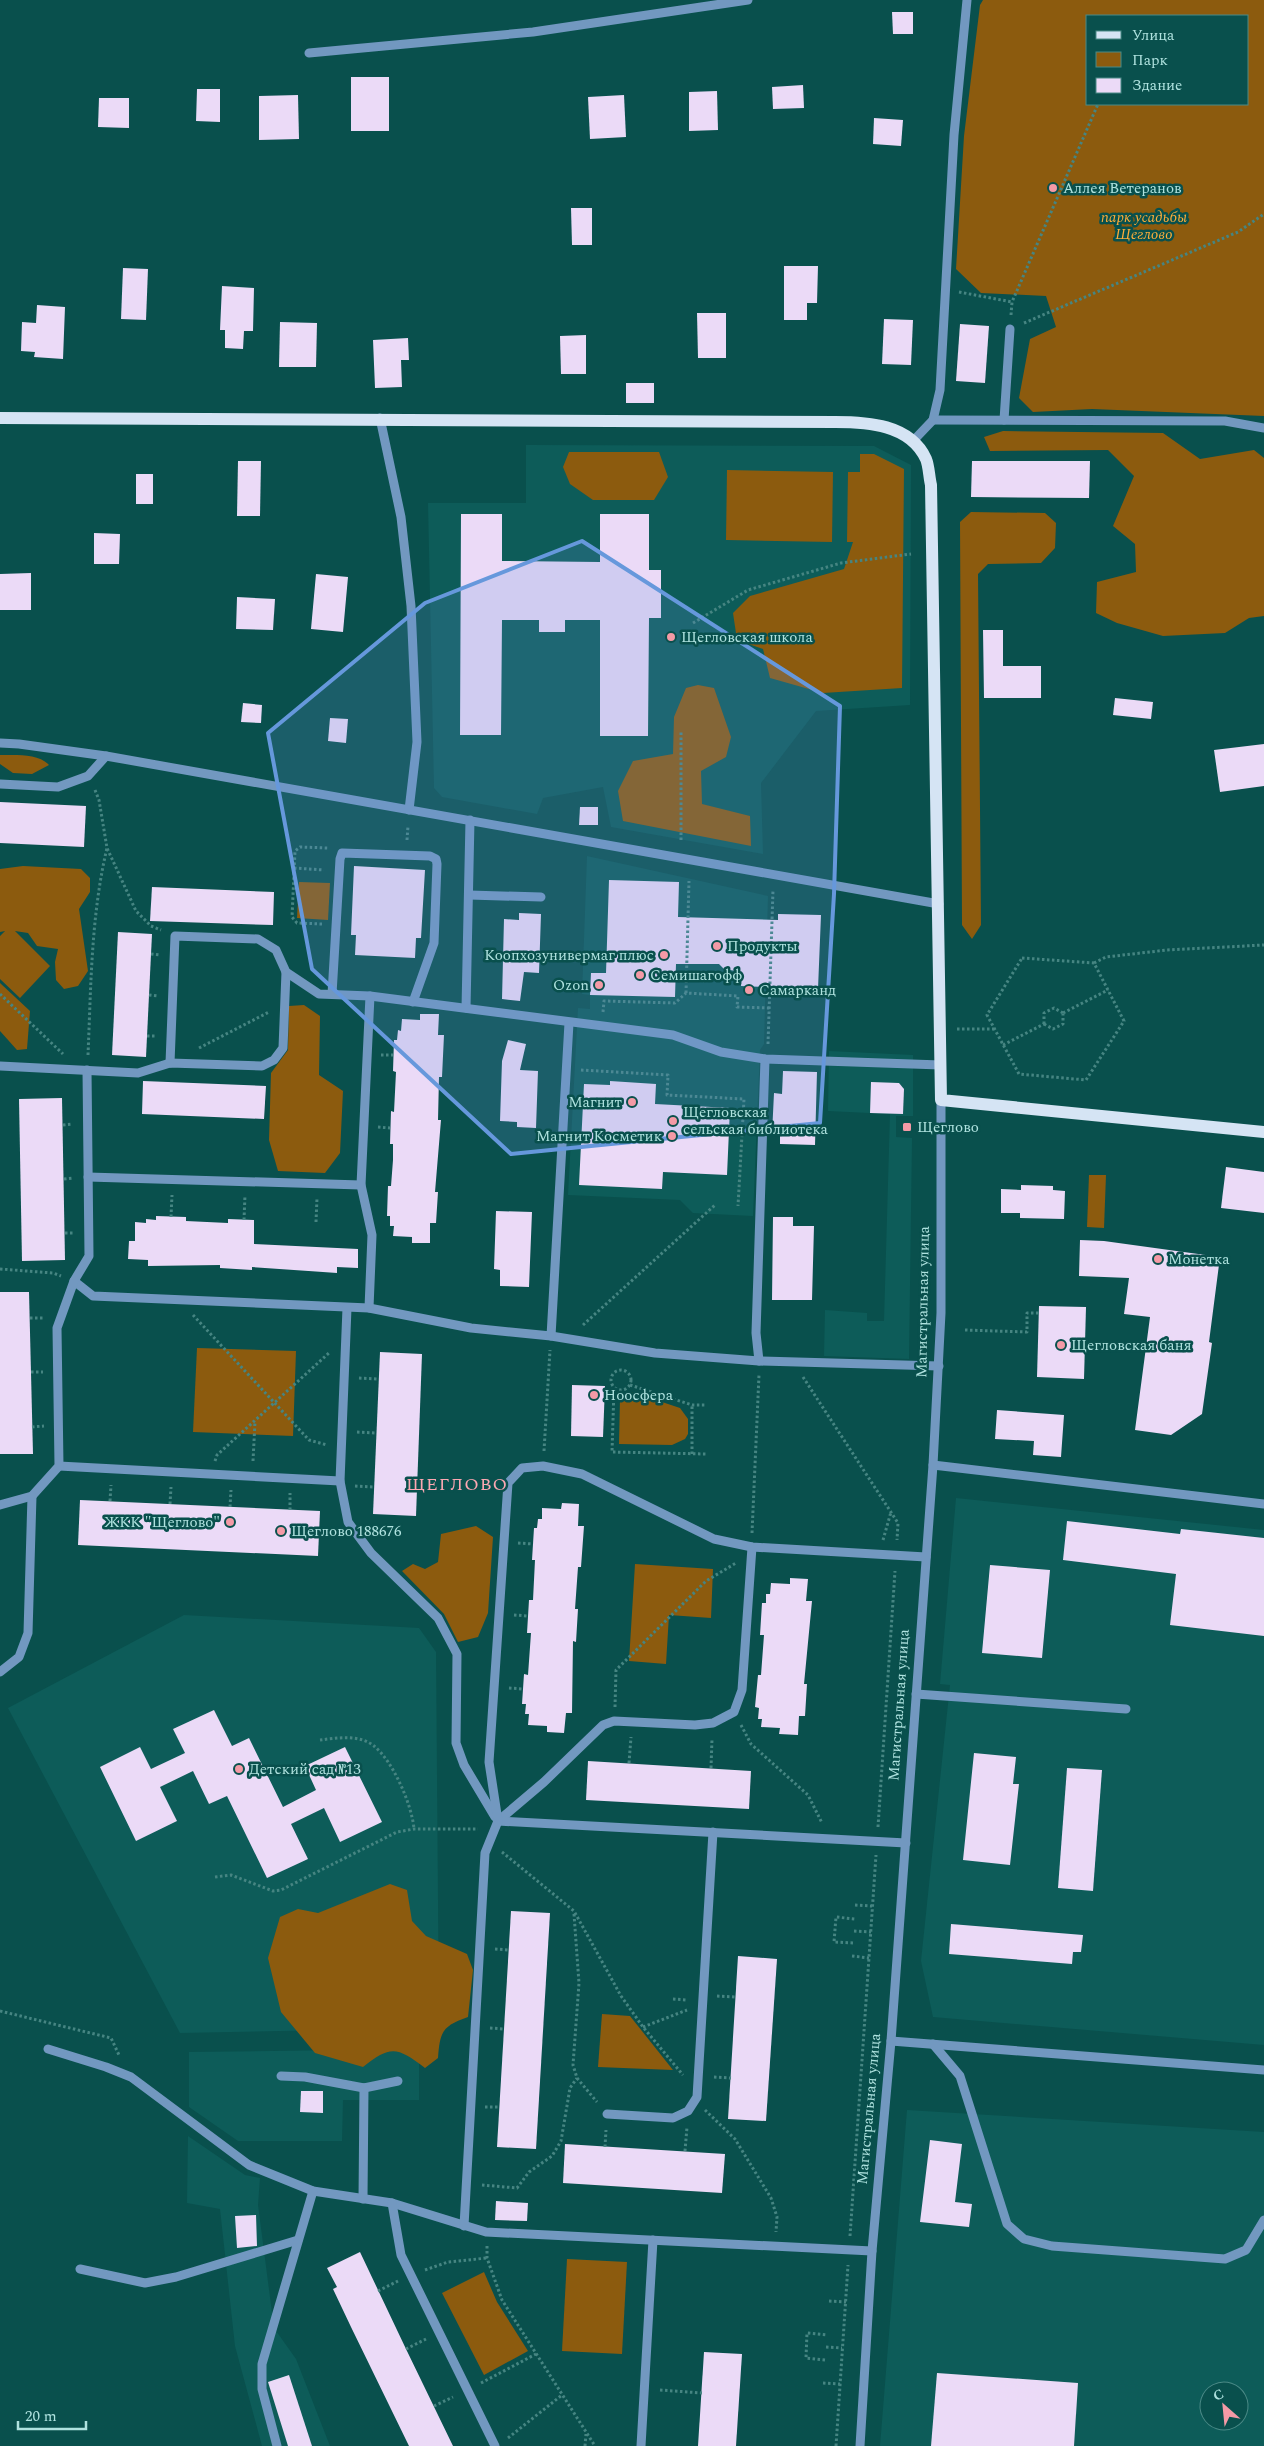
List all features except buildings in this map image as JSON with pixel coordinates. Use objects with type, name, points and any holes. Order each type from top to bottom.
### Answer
[{"type":"main road","points":[[0,418],[380,418],[859,422],[890,427],[913,441]]},
{"type":"main road","name":"Магистральная улица","points":[[913,441],[926,459],[931,485],[941,1100]]},
{"type":"main road","points":[[941,1100],[1264,1132]]},
{"type":"street","points":[[309,53],[533,32],[748,0]]},
{"type":"street","points":[[913,441],[933,420],[940,390],[954,135],[967,0]]},
{"type":"street","points":[[1004,420],[1010,329]]},
{"type":"street","points":[[380,418],[401,517],[411,606],[416,742],[409,810]]},
{"type":"street","points":[[933,420],[1225,421],[1264,428]]},
{"type":"street","points":[[0,743],[106,756],[939,904]]},
{"type":"street","points":[[0,784],[58,787],[88,776],[106,756]]},
{"type":"street","points":[[466,1008],[470,820]]},
{"type":"street","points":[[332,994],[339,871],[342,853],[422,856],[436,859],[437,864],[434,943],[413,1002]]},
{"type":"street","points":[[469,895],[541,897]]},
{"type":"street","points":[[0,1066],[138,1072],[170,1063],[262,1066],[274,1060],[283,1048],[286,972],[276,950],[258,939],[175,936],[170,1063]]},
{"type":"street","points":[[286,972],[319,994],[370,996],[569,1024],[673,1035],[721,1052],[765,1059],[941,1066]]},
{"type":"street","points":[[369,1308],[372,1235],[361,1185],[370,996]]},
{"type":"street","points":[[551,1336],[569,1024]]},
{"type":"street","points":[[759,1361],[756,1333],[765,1059]]},
{"type":"street","points":[[0,1505],[32,1496],[59,1466],[56,1328],[74,1281],[89,1256],[87,1070]]},
{"type":"street","name":"Магистральная улица","points":[[860,2446],[872,2251],[906,1843],[939,1366],[941,1100]]},
{"type":"street","points":[[88,1177],[361,1185]]},
{"type":"street","points":[[74,1281],[93,1296],[369,1308],[471,1328],[551,1336],[655,1353],[759,1361],[939,1366]]},
{"type":"street","points":[[347,1308],[340,1481],[348,1522],[372,1553],[438,1618],[457,1654],[456,1743],[464,1765],[498,1821]]},
{"type":"street","points":[[933,1465],[1264,1504]]},
{"type":"street","points":[[59,1466],[340,1481]]},
{"type":"street","points":[[498,1821],[489,1762],[508,1484],[522,1468],[543,1466],[582,1474],[714,1539],[752,1551],[926,1557]]},
{"type":"street","points":[[0,1672],[19,1657],[28,1633],[32,1496]]},
{"type":"street","points":[[464,2226],[485,1853],[498,1821],[544,1782],[603,1725],[614,1721],[694,1725],[713,1723],[734,1712],[742,1690],[752,1551]]},
{"type":"street","points":[[916,1694],[1126,1710]]},
{"type":"street","points":[[498,1821],[906,1843]]},
{"type":"street","points":[[607,2114],[672,2118],[688,2111],[697,2097],[713,1832]]},
{"type":"street","points":[[891,2041],[1264,2070]]},
{"type":"street","points":[[933,2044],[960,2076],[1007,2224],[1024,2240],[1052,2246],[1225,2259],[1246,2250],[1264,2220]]},
{"type":"street","points":[[48,2049],[131,2077],[249,2164],[313,2191],[392,2203],[486,2232],[872,2251]]},
{"type":"street","points":[[281,2076],[305,2076],[364,2088],[398,2081]]},
{"type":"street","points":[[363,2199],[364,2088]]},
{"type":"street","points":[[278,2446],[262,2389],[262,2364],[313,2191]]},
{"type":"street","points":[[392,2203],[401,2255],[495,2446]]},
{"type":"street","points":[[80,2269],[145,2283],[176,2277],[298,2240]]},
{"type":"street","points":[[641,2446],[653,2240]]},
{"type":"path","points":[[1098,105],[1012,302],[1010,329],[1238,232],[1264,214]]},
{"type":"path","points":[[946,289],[1012,302]]},
{"type":"path","points":[[693,623],[748,590],[841,563],[911,554]]},
{"type":"path","points":[[681,732],[681,840]]},
{"type":"path","points":[[87,1070],[94,926],[106,848],[100,800],[88,776]]},
{"type":"path","points":[[336,925],[296,923],[292,917],[295,851],[300,847],[336,849],[342,853]]},
{"type":"path","points":[[106,848],[136,911],[151,926],[164,931]]},
{"type":"path","points":[[294,868],[339,871]]},
{"type":"path","points":[[765,1059],[770,1008],[774,875]]},
{"type":"path","points":[[686,994],[689,881]]},
{"type":"path","points":[[1094,963],[1124,1021],[1086,1080],[1020,1074],[988,1015],[1022,958],[1094,963],[1106,957],[1167,950],[1264,945]]},
{"type":"path","points":[[1063,1013],[1108,990]]},
{"type":"path","points":[[0,994],[67,1057],[87,1070]]},
{"type":"path","points":[[602,1027],[604,1001],[675,1003],[686,994],[738,996],[738,1007],[770,1008]]},
{"type":"path","points":[[196,1050],[285,1004]]},
{"type":"path","points":[[1044,1024],[1044,1012],[1054,1008],[1063,1013]]},
{"type":"path","points":[[1044,1024],[1053,1029],[1063,1024],[1063,1013]]},
{"type":"path","points":[[1003,1045],[1044,1024]]},
{"type":"path","points":[[961,1029],[994,1029]]},
{"type":"path","points":[[566,1070],[668,1075],[667,1095],[744,1099],[738,1206]]},
{"type":"path","points":[[171,1217],[172,1179]]},
{"type":"path","points":[[244,1220],[246,1182]]},
{"type":"path","points":[[316,1222],[318,1184]]},
{"type":"path","points":[[568,1339],[715,1205]]},
{"type":"path","points":[[0,1268],[53,1274],[74,1281]]},
{"type":"path","points":[[179,1300],[309,1440],[342,1450]]},
{"type":"path","points":[[965,1330],[1027,1332],[1027,1313],[1039,1313]]},
{"type":"path","points":[[543,1466],[551,1336]]},
{"type":"path","points":[[210,1474],[217,1455],[346,1338]]},
{"type":"path","points":[[614,1721],[616,1670],[706,1581],[752,1551],[759,1361]]},
{"type":"path","points":[[793,1362],[898,1522],[836,2446]]},
{"type":"path","points":[[630,1385],[630,1375],[620,1370],[611,1376],[610,1381],[614,1388],[612,1452],[706,1454]]},
{"type":"path","points":[[614,1388],[621,1391],[630,1385]]},
{"type":"path","points":[[630,1385],[692,1405],[706,1406]]},
{"type":"path","points":[[692,1405],[692,1454]]},
{"type":"path","points":[[252,1476],[255,1421]]},
{"type":"path","points":[[881,1546],[891,1511]]},
{"type":"path","points":[[525,1543],[533,1544]]},
{"type":"path","points":[[518,1616],[528,1616]]},
{"type":"path","points":[[511,1688],[523,1689]]},
{"type":"path","points":[[734,1712],[751,1744],[808,1795],[820,1814],[827,1838]]},
{"type":"path","points":[[629,1763],[631,1722]]},
{"type":"path","points":[[711,1768],[713,1723]]},
{"type":"path","points":[[320,1740],[347,1737],[373,1745],[388,1761],[413,1812],[414,1829]]},
{"type":"path","points":[[215,1877],[231,1875],[273,1891],[281,1890],[397,1832],[414,1829],[481,1829]]},
{"type":"path","points":[[500,1850],[574,1911],[621,1996],[643,2028],[690,2083],[706,2113],[735,2139],[771,2198],[777,2217],[776,2229]]},
{"type":"path","points":[[855,1905],[872,1906]]},
{"type":"path","points":[[574,1911],[579,1984],[573,2065],[577,2078],[607,2114]]},
{"type":"path","points":[[853,1943],[834,1942],[836,1917],[854,1919]]},
{"type":"path","points":[[854,1931],[871,1932]]},
{"type":"path","points":[[852,1956],[869,1958]]},
{"type":"path","points":[[643,2028],[679,2015],[703,2001]]},
{"type":"path","points":[[0,2011],[110,2038],[131,2077]]},
{"type":"path","points":[[466,2184],[517,2188],[529,2172],[552,2156],[561,2140],[570,2088],[577,2078]]},
{"type":"path","points":[[378,2291],[411,2275],[448,2262],[487,2258],[502,2300],[595,2446]]},
{"type":"path","points":[[829,2301],[846,2302]]},
{"type":"path","points":[[406,2349],[439,2333]]},
{"type":"path","points":[[825,2360],[806,2358],[807,2333],[827,2335]]},
{"type":"path","points":[[826,2347],[842,2348]]},
{"type":"path","points":[[434,2406],[536,2354]]},
{"type":"path","points":[[823,2383],[840,2384]]},
{"type":"path","points":[[644,2389],[702,2393]]},
{"type":"path","points":[[504,2440],[562,2395]]},
{"type":"path","points":[[585,2446],[586,2433]]},
{"type":"highlighted area","points":[[582,541],[840,706],[834,894],[820,1123],[511,1154],[312,969],[268,733],[425,603]]},
{"type":"shaded area","name":"Щегловская школа","points":[[526,445],[874,446],[911,465],[910,705],[816,711],[761,783],[763,854],[611,827],[603,787],[543,798],[537,814],[442,797],[434,788],[428,503],[526,503]]},
{"type":"shaded area","points":[[587,856],[768,896],[764,1044],[760,1050],[753,1216],[693,1213],[680,1200],[568,1195],[578,1008],[590,1009],[590,995],[582,994]]},
{"type":"shaded area","points":[[829,1051],[913,1055],[913,1116],[896,1116],[896,1137],[912,1138],[909,1359],[824,1356],[825,1310],[867,1313],[867,1321],[884,1321],[890,1114],[828,1111]]},
{"type":"shaded area","points":[[956,1498],[1264,1530],[1264,2045],[933,2017],[921,1961],[950,1685],[940,1684]]},
{"type":"shaded area","name":"Детский сад №13","points":[[184,1615],[419,1628],[436,1652],[439,2028],[180,2033],[8,1708]]},
{"type":"shaded area","points":[[419,2049],[419,2100],[343,2100],[342,2141],[238,2141],[189,2107],[189,2052]]},
{"type":"shaded area","points":[[907,2110],[1264,2132],[1264,2446],[880,2446]]},
{"type":"shaded area","points":[[188,2136],[245,2175],[260,2178],[258,2205],[274,2328],[296,2359],[330,2446],[262,2446],[235,2346],[220,2209],[187,2203]]},
{"type":"green space","name":"парк усадьбы Щеглово","points":[[983,0],[1264,0],[1264,416],[1092,409],[1033,412],[1019,398],[1030,339],[1056,327],[1046,296],[981,293],[956,269],[964,136],[980,5]]},
{"type":"green space","points":[[1003,431],[1163,433],[1200,459],[1254,450],[1264,458],[1264,616],[1249,618],[1225,633],[1163,636],[1117,623],[1096,613],[1097,582],[1136,572],[1135,544],[1113,526],[1134,476],[1108,450],[990,451],[984,437]]},
{"type":"green space","points":[[569,452],[659,452],[668,477],[654,500],[593,500],[570,484],[563,467]]},
{"type":"green space","points":[[860,454],[874,454],[904,469],[902,688],[823,693],[770,678],[763,649],[737,640],[733,613],[750,596],[844,569],[853,542],[847,542],[848,472],[860,472]]},
{"type":"green space","points":[[727,470],[833,472],[832,542],[726,540]]},
{"type":"green space","points":[[971,512],[1045,513],[1056,523],[1055,548],[1041,563],[988,564],[978,574],[981,925],[972,939],[962,925],[960,522]]},
{"type":"green space","points":[[698,685],[714,688],[731,737],[726,757],[701,771],[702,804],[750,816],[751,846],[623,821],[618,791],[633,761],[673,754],[674,717],[686,688]]},
{"type":"green space","points":[[0,755],[39,758],[49,765],[32,774],[13,773],[0,764]]},
{"type":"green space","points":[[23,866],[81,869],[90,878],[90,892],[79,909],[88,971],[78,986],[64,989],[56,980],[55,962],[58,949],[37,946],[28,933],[15,931],[50,966],[20,998],[0,979],[0,936],[5,931],[0,932],[0,869]]},
{"type":"green space","points":[[299,882],[330,883],[328,920],[297,918]]},
{"type":"green space","points":[[0,983],[30,1011],[27,1049],[17,1050],[0,1031]]},
{"type":"green space","points":[[304,1005],[320,1016],[319,1075],[343,1091],[340,1153],[325,1173],[278,1171],[269,1140],[271,1073],[288,1050],[289,1006]]},
{"type":"green space","points":[[1089,1175],[1106,1175],[1104,1228],[1087,1227]]},
{"type":"green space","points":[[197,1348],[296,1351],[293,1436],[193,1432]]},
{"type":"green space","points":[[632,1392],[680,1408],[688,1419],[688,1434],[685,1439],[672,1445],[619,1444],[620,1398]]},
{"type":"green space","points":[[476,1526],[493,1537],[488,1613],[478,1637],[458,1642],[444,1614],[402,1571],[413,1564],[425,1569],[438,1562],[441,1534]]},
{"type":"green space","points":[[635,1564],[713,1569],[711,1618],[669,1615],[666,1664],[629,1661]]},
{"type":"green space","points":[[390,1884],[407,1890],[412,1921],[426,1936],[467,1954],[473,1970],[468,2017],[459,2020],[444,2031],[440,2042],[438,2058],[425,2068],[407,2056],[394,2051],[381,2055],[363,2067],[315,2053],[281,2012],[268,1958],[280,1917],[298,1909],[318,1913]]},
{"type":"green space","points":[[602,2014],[630,2016],[673,2070],[598,2067]]},
{"type":"green space","points":[[567,2259],[627,2262],[622,2354],[562,2351]]},
{"type":"green space","points":[[484,2272],[497,2302],[528,2351],[484,2375],[442,2293]]},
{"type":"place","name":"Аллея Ветеранов","points":[[1053,188]]},
{"type":"place","name":"Щегловская школа","points":[[671,637]]},
{"type":"place","name":"Продукты","points":[[717,946]]},
{"type":"place","name":"Коопхозунивермаг плюс","points":[[664,955]]},
{"type":"place","name":"Семишагофф","points":[[640,975]]},
{"type":"place","name":"Ozon","points":[[599,985]]},
{"type":"place","name":"Самарканд","points":[[749,990]]},
{"type":"place","name":"Магнит","points":[[632,1102]]},
{"type":"place","name":"Щегловская сельская библиотека","points":[[673,1121]]},
{"type":"place","name":"Щеглово","points":[[907,1127]]},
{"type":"place","name":"Магнит Косметик","points":[[672,1136]]},
{"type":"place","name":"Монетка","points":[[1158,1259]]},
{"type":"place","name":"Щегловская баня","points":[[1061,1345]]},
{"type":"place","name":"Ноосфера","points":[[594,1395]]},
{"type":"place","name":"ЖКК \"Щеглово\"","points":[[230,1522]]},
{"type":"place","name":"Щеглово 188676","points":[[281,1531]]},
{"type":"place","name":"Детский сад №13","points":[[239,1769]]},
{"type":"district","name":"ЩЕГЛОВО","points":[[457,1484]]}]
